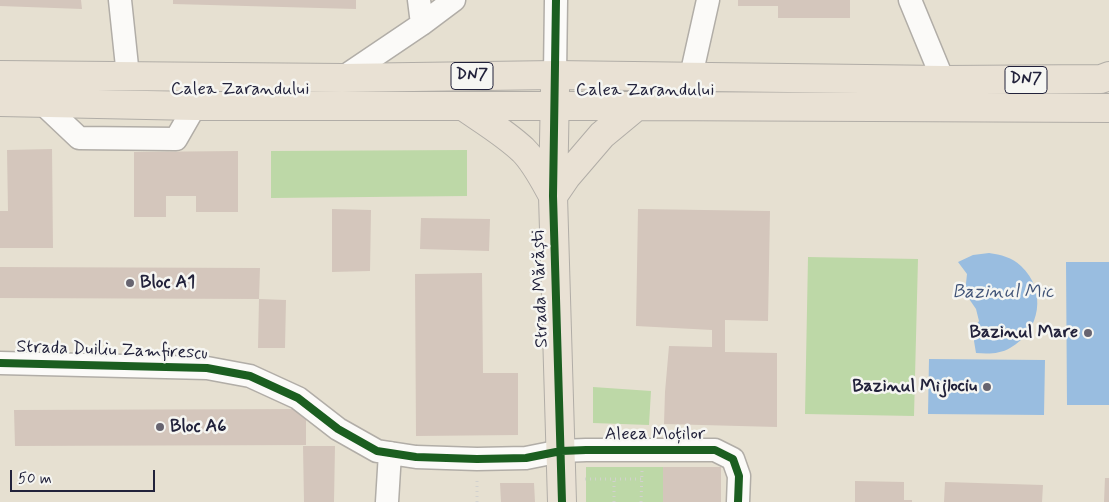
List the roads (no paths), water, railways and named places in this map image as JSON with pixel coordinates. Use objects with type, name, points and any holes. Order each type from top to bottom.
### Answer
[{"type":"main road","name":"Calea Zarandului","points":[[0,75],[342,78],[555,75],[943,80],[1101,79],[1109,76]]},
{"type":"main road","name":"Strada Mărăști","points":[[555,75],[553,196],[562,490]]},
{"type":"main road","name":"Calea Zarandului","points":[[0,102],[195,106],[1109,108]]},
{"type":"main road","points":[[463,106],[523,150],[537,168],[553,196],[566,177],[602,135],[637,106]]},
{"type":"street","points":[[120,0],[128,76]]},
{"type":"street","points":[[419,0],[422,24]]},
{"type":"street","points":[[342,78],[454,0]]},
{"type":"street","points":[[555,75],[556,0]]},
{"type":"street","points":[[691,76],[708,0]]},
{"type":"street","points":[[910,0],[943,80]]},
{"type":"street","name":"Strada Duiliu Zamfirescu","points":[[0,363],[207,368],[250,376],[298,398],[338,429],[377,451],[416,457],[477,459],[526,458],[561,451]]},
{"type":"street","name":"Aleea Moților","points":[[561,451],[715,450],[733,459],[739,476],[738,502]]},
{"type":"street","points":[[386,502],[390,453]]},
{"type":"water","name":"Bazinul Mic","points":[[989,253],[1010,258],[1021,266],[1035,287],[1037,310],[1034,321],[1020,341],[1002,351],[976,353],[974,329],[979,321],[976,309],[965,293],[967,274],[958,262],[973,255]]},
{"type":"water","name":"Bazinul Mare","points":[[1066,262],[1109,262],[1109,405],[1067,405]]},
{"type":"water","name":"Bazinul Mijlociu","points":[[929,359],[1045,360],[1044,415],[928,414]]},
{"type":"place","name":"Bloc A1","points":[[130,283]]},
{"type":"place","name":"Bazinul Mare","points":[[1088,333]]},
{"type":"place","name":"Bazinul Mijlociu","points":[[987,387]]},
{"type":"place","name":"Bloc A6","points":[[160,427]]}]
